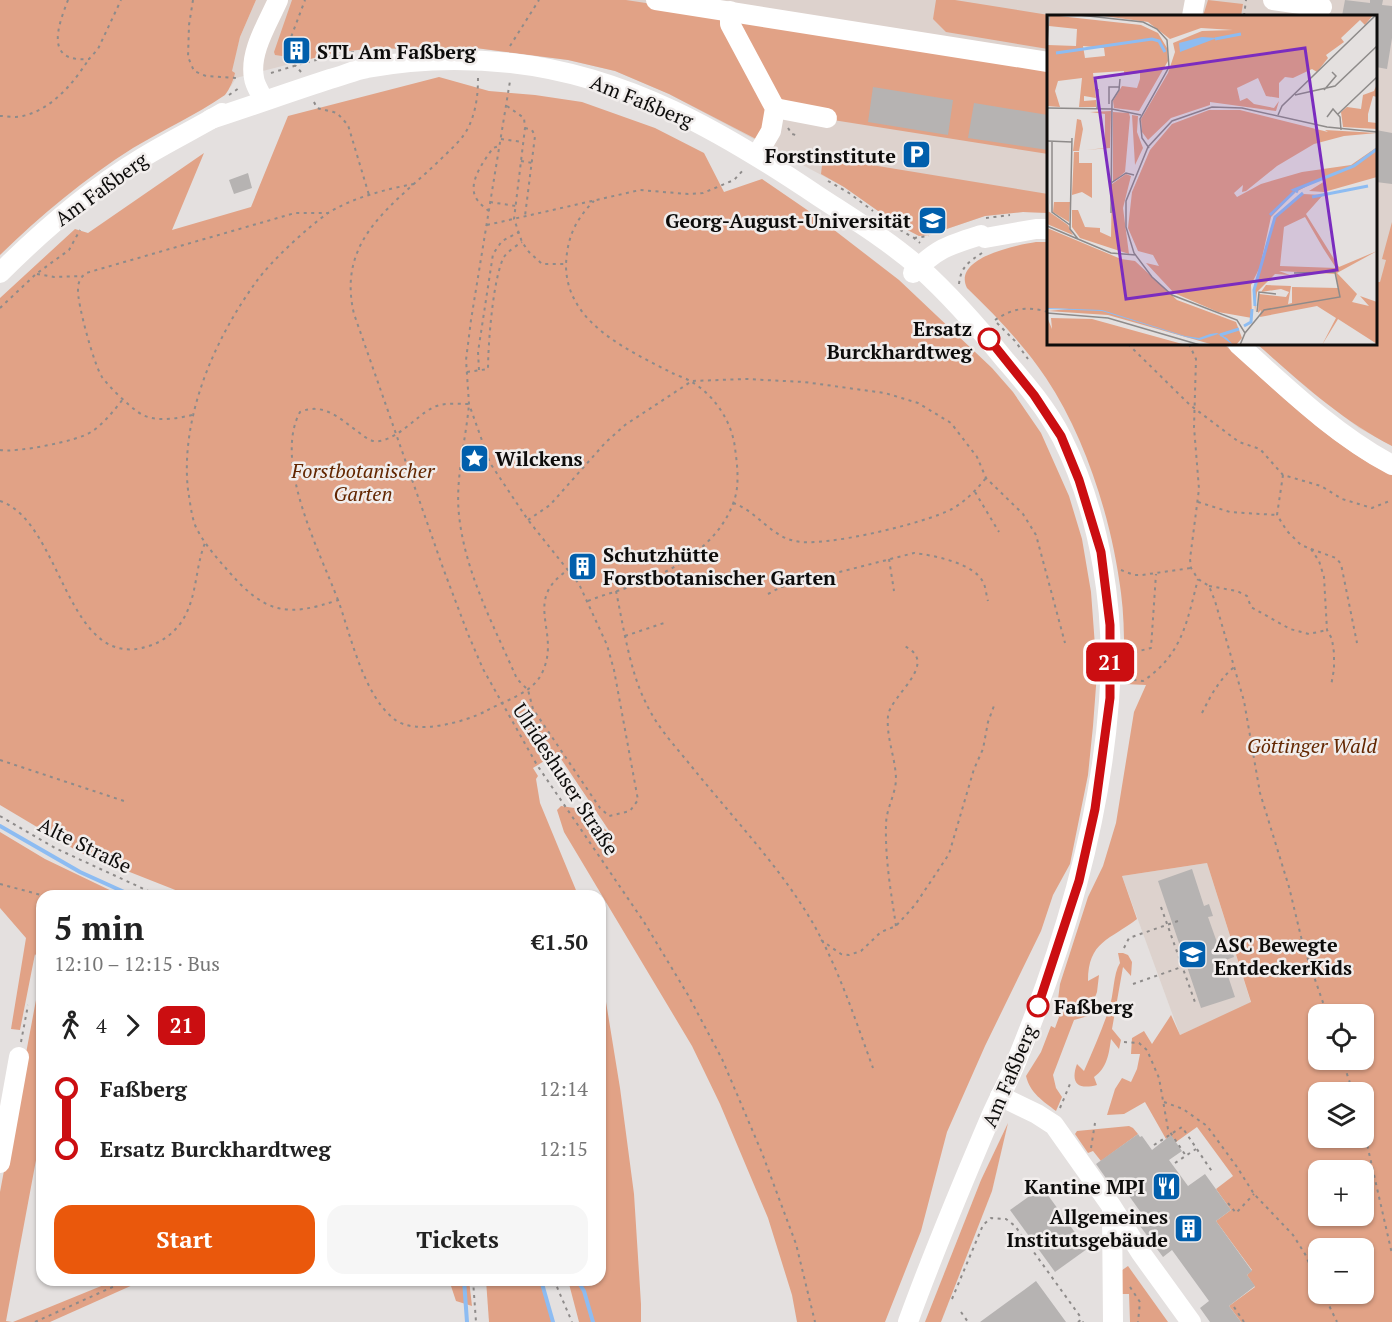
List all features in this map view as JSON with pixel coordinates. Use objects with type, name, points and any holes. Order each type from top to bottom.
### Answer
[{"type":"street","points":[[656,0],[1047,62]]},
{"type":"street","points":[[1192,15],[1195,0]]},
{"type":"street","points":[[1273,0],[1322,7]]},
{"type":"street","points":[[259,90],[262,58],[276,5]]},
{"type":"street","points":[[730,11],[730,24],[775,108],[771,131],[757,155]]},
{"type":"street","name":"Am Faßberg","points":[[0,273],[36,237],[84,198],[142,158],[259,90],[412,62],[512,63],[564,72],[606,83],[665,106],[757,155],[837,208],[918,272],[975,333],[997,350],[1034,395],[1056,428],[1079,480],[1101,552],[1110,625],[1110,698],[1095,809],[1079,881],[1038,1007],[936,1248],[908,1322]]},
{"type":"street","points":[[775,108],[827,118]]},
{"type":"street","points":[[918,272],[946,254],[985,238],[1047,229]]},
{"type":"street","points":[[1239,345],[1321,417],[1392,465]]},
{"type":"street","points":[[0,1163],[13,1063]]},
{"type":"street","points":[[1000,1096],[1054,1125],[1191,1322]]},
{"type":"street","points":[[1112,1207],[1113,1322]]},
{"type":"path","points":[[69,0],[61,18],[56,42],[59,49],[73,58],[89,59]]},
{"type":"path","points":[[0,116],[23,116],[44,108],[74,82],[98,49],[121,0]]},
{"type":"path","points":[[194,0],[189,25],[188,57],[194,71],[259,90]]},
{"type":"path","points":[[284,56],[305,0]]},
{"type":"path","points":[[506,53],[539,0]]},
{"type":"path","points":[[1244,15],[1246,0]]},
{"type":"path","name":"Ulrideshuser Straße","points":[[478,61],[477,100],[468,128],[460,139],[384,213],[361,242],[354,258],[349,285],[354,314],[468,634],[501,703],[537,765],[644,922],[688,995],[722,1059],[762,1153],[796,1244],[815,1322]]},
{"type":"path","points":[[469,404],[490,463],[528,520],[579,584],[606,645],[620,694],[638,800],[630,811],[609,816],[600,808],[533,709],[528,690],[517,679],[474,582],[459,515],[459,494],[469,404],[466,360],[510,81]]},
{"type":"path","points":[[315,105],[317,108],[337,113],[348,125],[369,195]]},
{"type":"path","points":[[506,105],[524,118],[525,128],[514,219],[522,242],[542,264],[566,264]]},
{"type":"path","points":[[525,128],[532,130],[535,135],[525,216]]},
{"type":"path","points":[[501,139],[523,142]]},
{"type":"path","points":[[489,211],[476,200],[474,190],[477,173],[493,148],[500,146]]},
{"type":"path","points":[[487,225],[640,190],[703,193],[734,180],[757,155]]},
{"type":"path","points":[[521,161],[532,162]]},
{"type":"path","points":[[338,600],[305,610],[291,611],[273,608],[243,588],[205,543],[194,523],[187,478],[187,459],[193,415],[212,359],[244,300],[270,264],[329,213],[384,189],[414,184]]},
{"type":"path","points":[[594,201],[581,214],[570,233],[566,264],[572,292],[583,314],[598,330],[621,346],[692,381],[746,379],[804,382],[885,393],[918,403],[951,423],[977,456],[986,477],[1023,514],[1036,535],[1065,643]]},
{"type":"path","points":[[490,202],[516,206]]},
{"type":"path","points":[[36,274],[54,277],[82,276],[146,255],[295,213],[329,213]]},
{"type":"path","points":[[0,308],[36,274],[69,250],[80,230]]},
{"type":"path","points":[[479,370],[478,352],[493,254],[502,242],[519,232]]},
{"type":"path","points":[[959,284],[962,269],[971,259],[982,254],[985,238]]},
{"type":"path","points":[[467,372],[488,369],[491,319],[504,258],[522,242]]},
{"type":"path","points":[[82,276],[77,290],[91,352],[102,377],[139,413],[149,417],[176,419],[193,415]]},
{"type":"path","points":[[1029,360],[995,320],[1016,309],[1027,308],[1047,312]]},
{"type":"path","points":[[1129,345],[1190,405],[1239,442],[1260,449],[1283,474],[1321,486],[1342,499],[1372,508],[1392,500]]},
{"type":"path","points":[[1189,345],[1196,359],[1194,427],[1198,502],[1190,547],[1191,568],[1198,579],[1209,585],[1237,591],[1247,596],[1251,607],[1290,630],[1309,634],[1328,630]]},
{"type":"path","points":[[588,602],[680,564],[698,550],[725,520],[733,503],[738,478],[734,437],[722,411],[692,381]]},
{"type":"path","points":[[528,520],[550,506],[606,442],[625,425],[692,381]]},
{"type":"path","points":[[0,450],[21,449],[81,438],[93,431],[124,399]]},
{"type":"path","points":[[469,404],[444,404],[433,407],[396,433],[385,439],[374,441],[335,415],[320,408],[310,408],[300,412],[292,433],[291,451],[296,484],[305,516],[368,683],[380,704],[395,721],[412,726],[429,727],[468,720],[528,690],[537,682],[547,660],[548,633],[543,612],[544,596],[550,584],[568,570]]},
{"type":"path","points":[[462,461],[472,459],[485,451]]},
{"type":"path","points":[[1283,474],[1277,515],[1287,531],[1301,545],[1336,558],[1341,564],[1357,643]]},
{"type":"path","points":[[733,503],[743,506],[767,528],[782,537],[796,542],[831,541],[930,518],[952,509],[975,492],[986,477]]},
{"type":"path","points":[[975,492],[999,532]]},
{"type":"path","points":[[0,501],[21,515],[35,530],[82,618],[93,633],[108,644],[126,649],[161,642],[178,627],[187,614],[199,557],[205,543]]},
{"type":"path","points":[[1198,502],[1230,512],[1277,515]]},
{"type":"path","points":[[1311,549],[1319,561],[1324,577],[1328,630],[1334,653],[1331,686]]},
{"type":"path","points":[[768,594],[781,587],[914,553],[936,556],[973,571],[984,583],[988,601]]},
{"type":"path","points":[[889,560],[894,591]]},
{"type":"path","points":[[1113,567],[1134,575],[1191,568]]},
{"type":"path","points":[[1120,655],[1151,648],[1156,574]]},
{"type":"path","points":[[1120,678],[1143,681],[1167,661],[1179,645],[1198,579]]},
{"type":"path","points":[[1209,585],[1244,701],[1260,793],[1303,945],[1324,1004]]},
{"type":"path","points":[[616,591],[625,636],[644,700],[658,724],[741,828],[760,848],[813,924],[840,978],[873,1068]]},
{"type":"path","points":[[625,636],[664,623]]},
{"type":"path","points":[[896,926],[886,823],[896,780],[888,714],[894,702],[914,677],[917,663],[915,654],[902,645]]},
{"type":"path","points":[[1202,713],[1223,677],[1234,667]]},
{"type":"path","points":[[820,939],[841,954],[849,955],[861,951],[881,932],[896,926],[915,905],[949,854],[995,703]]},
{"type":"path","points":[[0,760],[127,802]]},
{"type":"path","name":"Alte Straße","points":[[0,816],[55,848],[146,890]]},
{"type":"path","points":[[0,884],[36,894]]},
{"type":"path","points":[[1161,907],[1196,1005]]},
{"type":"path","points":[[1124,948],[1129,938],[1178,921]]},
{"type":"path","points":[[1134,984],[1193,963]]},
{"type":"path","points":[[13,1063],[28,1005]]},
{"type":"path","points":[[1124,1042],[1139,1043],[1147,1050],[1159,1078],[1168,1129],[1186,1156]]},
{"type":"path","points":[[1054,1125],[1070,1084]]},
{"type":"path","points":[[1164,1102],[1183,1109],[1207,1126],[1254,1194],[1293,1235],[1308,1261]]},
{"type":"path","points":[[1154,1145],[1182,1127],[1213,1173]]},
{"type":"path","points":[[1368,1148],[1392,1254]]},
{"type":"path","points":[[1175,1163],[1196,1149]]},
{"type":"path","points":[[1228,1203],[1236,1213],[1254,1194]]},
{"type":"path","points":[[952,1299],[983,1225],[991,1218],[1006,1219],[1015,1226],[1081,1321]]},
{"type":"path","points":[[1125,1280],[1140,1302],[1138,1322]]},
{"type":"path","points":[[35,1322],[115,1286]]},
{"type":"path","points":[[473,1286],[476,1322]]},
{"type":"path","points":[[557,1286],[572,1322]]},
{"type":"path","points":[[1328,1304],[1337,1322]]},
{"type":"path","points":[[1234,1307],[1244,1322]]},
{"type":"path","points":[[961,1312],[968,1322]]},
{"type":"shaded area","name":"Georg-August-Universität","points":[[256,0],[1392,0],[1392,446],[1359,428],[1308,389],[1258,345],[1377,345],[1377,15],[1047,15],[1047,213],[1023,212],[985,216],[929,235],[919,236],[898,225],[844,187],[669,94],[615,71],[568,60],[468,47],[374,48],[333,53],[236,78],[230,88],[234,78],[231,71],[240,37]]},
{"type":"shaded area","name":"ASC Bewegte EntdeckerKids","points":[[1207,863],[1251,1003],[1180,1035],[1122,876]]},
{"type":"green space","points":[[0,0],[256,0],[240,37],[232,71],[235,73],[225,95],[133,148],[97,172],[47,212],[0,255]]},
{"type":"green space","points":[[292,0],[626,0],[718,14],[770,113],[756,139],[669,94],[615,71],[568,60],[468,47],[374,48],[333,53],[295,63],[289,57],[275,55],[274,52]]},
{"type":"green space","points":[[936,0],[955,0],[1049,15],[1047,49],[946,32],[933,19]]},
{"type":"green space","points":[[1208,0],[1243,4],[1241,15],[1203,15]]},
{"type":"green space","points":[[739,19],[1047,66],[1047,154],[833,120],[779,102]]},
{"type":"green space","name":"Forstbotanischer Garten","points":[[439,77],[489,91],[582,102],[655,128],[704,153],[724,192],[762,179],[816,216],[899,280],[992,368],[1013,392],[1041,433],[1069,496],[1082,539],[1091,592],[1097,673],[1088,775],[1070,864],[1053,895],[1041,931],[985,1046],[947,1132],[921,1231],[885,1322],[797,1322],[792,1295],[768,1218],[720,1104],[692,1046],[606,902],[606,890],[599,890],[564,832],[557,810],[561,806],[581,809],[612,835],[557,753],[533,768],[538,776],[536,779],[540,803],[576,890],[175,890],[79,852],[0,805],[0,298],[75,229],[88,233],[204,153],[172,230],[251,207],[288,116]]},
{"type":"green space","points":[[823,157],[1047,194],[1047,213],[1023,212],[985,216],[929,235],[919,236],[898,225],[844,187],[821,174]]},
{"type":"green space","points":[[1392,222],[1392,446],[1338,412],[1258,345],[1377,345],[1377,282],[1380,282],[1386,260],[1382,259]]},
{"type":"green space","name":"Göttinger Wald","points":[[1036,242],[1047,242],[1047,345],[1225,345],[1325,433],[1347,449],[1392,475],[1392,1322],[1241,1322],[1229,1306],[1255,1287],[1247,1275],[1252,1270],[1216,1221],[1231,1210],[1216,1189],[1233,1176],[1197,1127],[1176,1142],[1171,1136],[1166,1139],[1145,1102],[1124,1114],[1107,1115],[1115,1089],[1122,1078],[1131,1082],[1137,1069],[1140,1054],[1131,1054],[1132,1038],[1144,1031],[1152,1044],[1171,1015],[1180,1035],[1251,1002],[1207,863],[1122,876],[1137,919],[1102,943],[1092,957],[1088,981],[1099,975],[1097,992],[1088,1016],[1074,1020],[1053,1075],[1056,1088],[1062,1097],[1056,1111],[1038,1096],[1028,1082],[1026,1076],[1041,1052],[1051,1026],[1055,1028],[1059,1017],[1056,1015],[1060,984],[1088,897],[1103,866],[1116,823],[1134,712],[1146,685],[1124,684],[1123,616],[1117,566],[1104,509],[1085,453],[1046,378],[999,320],[967,288],[965,278],[969,269],[988,255]]},
{"type":"green space","points":[[0,832],[45,859],[110,890],[36,890],[36,955],[20,1030],[11,1029],[26,938],[0,908]]},
{"type":"green space","points":[[1118,953],[1128,955],[1132,962],[1131,976],[1123,967],[1112,1029],[1121,1040],[1119,1049],[1111,1039],[1105,1065],[1094,1077],[1097,1085],[1080,1086],[1074,1076],[1077,1064],[1084,1071],[1106,1017],[1120,963]]},
{"type":"green space","points":[[36,1000],[36,1160],[6,1321],[12,1322],[0,1322],[0,1192]]},
{"type":"green space","points":[[606,1002],[634,1194],[641,1322],[579,1322],[570,1286],[606,1286]]},
{"type":"green space","points":[[1008,1123],[992,1191],[941,1322],[925,1322],[981,1180]]},
{"type":"green space","points":[[1129,1126],[1138,1134],[1101,1161],[1093,1151],[1088,1153],[1075,1134],[1077,1131]]},
{"type":"green space","points":[[1128,1266],[1168,1322],[1130,1322],[1129,1294],[1118,1294],[1118,1273]]},
{"type":"green space","points":[[101,1286],[131,1286],[50,1322],[13,1322]]},
{"type":"green space","points":[[451,1286],[470,1286],[472,1306],[456,1301]]},
{"type":"green space","points":[[486,1286],[541,1286],[553,1322],[489,1322]]},
{"type":"building","points":[[1345,0],[1370,3],[1370,0],[1383,0],[1382,5],[1392,6],[1392,38],[1387,69],[1377,67],[1377,15],[1342,15]]},
{"type":"building","points":[[873,87],[953,100],[948,135],[868,122]]},
{"type":"building","points":[[974,103],[1047,115],[1047,150],[968,138]]},
{"type":"building","points":[[1377,130],[1392,133],[1392,184],[1377,182]]},
{"type":"building","points":[[248,173],[252,188],[234,194],[229,180]]},
{"type":"building","name":"Schutzhütte Forstbotanischer Garten","points":[[584,555],[593,568],[581,576],[572,563]]},
{"type":"building","points":[[1192,869],[1204,906],[1209,904],[1213,916],[1208,917],[1219,948],[1230,944],[1234,957],[1223,961],[1235,997],[1201,1008],[1158,881]]},
{"type":"building","name":"Allgemeines Institutsgebäude","points":[[1138,1134],[1152,1150],[1171,1135],[1182,1151],[1169,1160],[1188,1186],[1205,1174],[1231,1210],[1216,1221],[1252,1271],[1247,1275],[1255,1286],[1229,1306],[1241,1322],[1210,1322],[1200,1308],[1209,1301],[1172,1250],[1163,1257],[1140,1226],[1147,1221],[1122,1186],[1115,1191],[1096,1164]]},
{"type":"building","points":[[1042,1187],[1087,1249],[1055,1272],[1010,1210]]},
{"type":"building","points":[[1036,1281],[1066,1322],[980,1322],[1024,1290]]},
{"type":"waterway","points":[[0,826],[80,872],[120,890]]},
{"type":"waterway","points":[[464,1286],[467,1322]]},
{"type":"waterway","points":[[543,1286],[553,1322]]},
{"type":"waterway","points":[[581,1286],[593,1322]]},
{"type":"bus line","name":"21","points":[[989,339],[1034,395],[1061,436],[1079,480],[1101,552],[1110,625],[1110,698],[1095,809],[1079,881],[1038,1006]]},
{"type":"place","name":"STL Am Faßberg","points":[[296,51]]},
{"type":"place","name":"Forstinstitute","points":[[917,155]]},
{"type":"place","name":"Georg-August-Universität","points":[[932,220]]},
{"type":"place","name":"Ersatz Burckhardtweg","points":[[989,339]]},
{"type":"place","name":"Wilckens","points":[[474,458]]},
{"type":"place","name":"Schutzhütte Forstbotanischer Garten","points":[[582,566]]},
{"type":"place","name":"ASC Bewegte EntdeckerKids","points":[[1193,955]]},
{"type":"place","name":"Faßberg","points":[[1038,1006]]},
{"type":"place","name":"Kantine MPI","points":[[1166,1186]]},
{"type":"place","name":"Allgemeines Institutsgebäude","points":[[1189,1228]]}]
